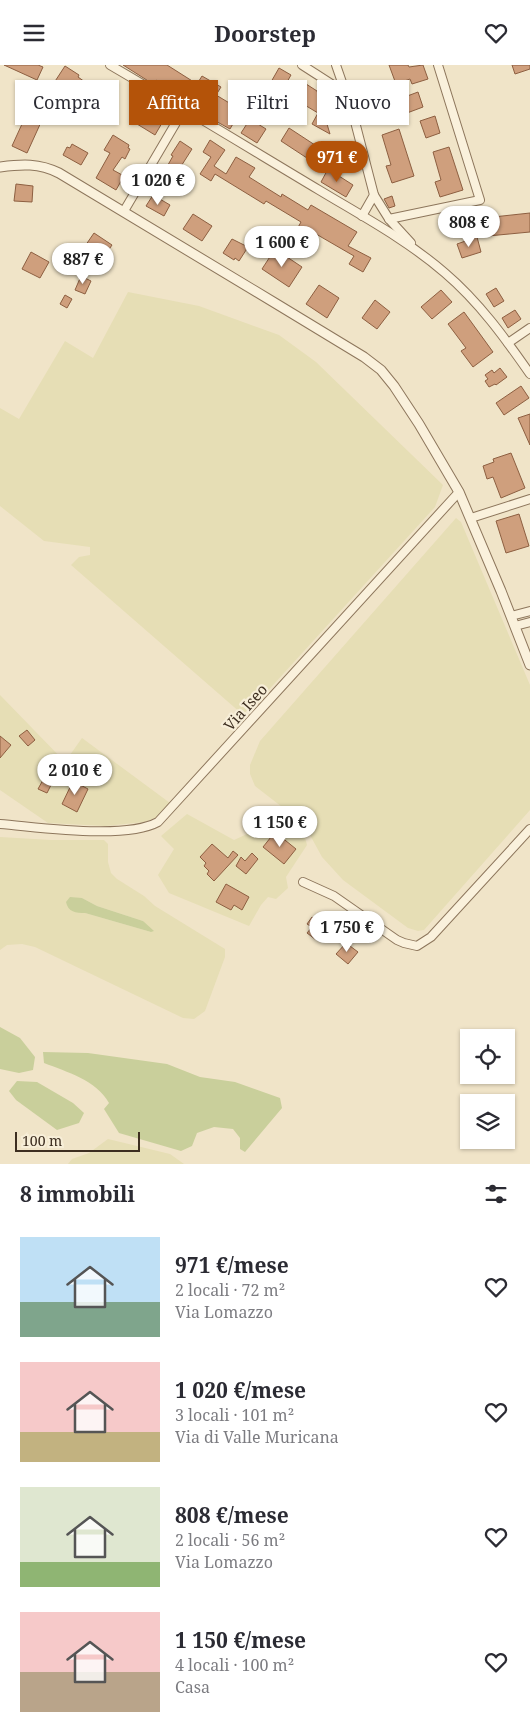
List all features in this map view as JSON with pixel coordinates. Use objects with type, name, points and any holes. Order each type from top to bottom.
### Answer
[{"type":"street","points":[[110,65],[135,80]]},
{"type":"street","points":[[302,65],[325,80]]},
{"type":"street","points":[[336,65],[340,80]]},
{"type":"street","points":[[389,219],[480,200],[438,65]]},
{"type":"street","points":[[124,211],[175,125]]},
{"type":"street","points":[[211,125],[419,252],[461,287],[476,303],[530,374]]},
{"type":"street","points":[[356,125],[374,195],[389,219],[419,252]]},
{"type":"street","points":[[0,167],[31,164],[48,167],[124,211],[373,363],[394,386],[419,424],[459,493],[530,665]]},
{"type":"street","points":[[362,216],[374,195]]},
{"type":"street","points":[[508,343],[530,328]]},
{"type":"street","name":"Via Iseo","points":[[0,824],[108,831],[142,828],[158,822],[459,493]]},
{"type":"street","points":[[471,519],[530,499]]},
{"type":"street","points":[[511,616],[530,611]]},
{"type":"street","points":[[515,626],[530,622]]},
{"type":"street","points":[[303,882],[334,896],[397,940],[417,945],[431,937],[530,829]]},
{"type":"shaded area","points":[[128,292],[199,306],[279,335],[316,362],[443,485],[435,507],[253,707],[242,714],[71,565],[79,557],[90,555],[90,547],[44,541],[0,506],[0,408],[19,419],[65,341],[93,358]]},
{"type":"shaded area","points":[[456,518],[461,522],[530,685],[530,810],[424,930],[418,931],[408,928],[343,880],[322,857],[304,824],[255,786],[250,774],[250,765],[260,741]]},
{"type":"shaded area","points":[[0,695],[65,762],[82,738],[170,803],[160,816],[145,822],[105,826],[48,823],[0,790]]},
{"type":"shaded area","points":[[187,814],[234,840],[284,817],[304,834],[307,845],[286,877],[288,888],[276,899],[268,897],[249,926],[169,893],[158,875],[174,849],[161,836]]},
{"type":"shaded area","points":[[0,837],[51,840],[104,840],[108,844],[108,862],[111,873],[117,879],[144,896],[155,906],[225,949],[225,957],[205,1011],[194,1019],[183,1018],[35,947],[22,944],[7,945],[0,950]],"holes":[[[82,898],[97,906],[143,921],[151,932],[85,913]]]},
{"type":"shaded area","points":[[108,1139],[170,1154],[184,1164],[68,1164],[72,1159],[89,1153]]},
{"type":"green space","points":[[70,897],[82,898],[97,906],[143,921],[154,931],[151,932],[73,911],[66,902]]},
{"type":"green space","points":[[0,1027],[20,1038],[35,1057],[33,1070],[19,1073],[0,1069]]},
{"type":"green space","points":[[43,1052],[88,1053],[167,1064],[200,1077],[235,1082],[280,1098],[282,1108],[245,1152],[240,1149],[240,1138],[233,1129],[214,1127],[197,1133],[192,1146],[181,1151],[119,1133],[104,1109],[109,1103],[97,1088],[80,1078],[44,1063]]},
{"type":"green space","points":[[17,1081],[37,1082],[73,1103],[84,1113],[79,1123],[57,1130],[16,1100],[9,1091]]},
{"type":"building","points":[[4,65],[38,65],[43,67],[37,80]]},
{"type":"building","points":[[123,65],[167,65],[191,80],[156,80],[147,80]]},
{"type":"building","points":[[389,65],[408,65],[409,67],[423,65],[428,79],[412,84],[410,79],[395,80]]},
{"type":"building","points":[[512,65],[530,65],[530,69],[515,74]]},
{"type":"building","points":[[65,66],[79,75],[78,77],[82,80],[56,80]]},
{"type":"building","points":[[279,68],[291,75],[288,80],[272,80]]},
{"type":"building","points":[[202,76],[209,80],[200,80]]},
{"type":"building","points":[[307,85],[317,91],[317,112],[307,106]]},
{"type":"building","points":[[418,92],[423,107],[409,112],[409,95]]},
{"type":"building","points":[[218,96],[228,102],[228,125],[232,125],[230,129],[218,122]]},
{"type":"building","points":[[317,115],[317,125],[327,125],[330,134],[312,124]]},
{"type":"building","points":[[435,116],[440,133],[426,138],[420,121]]},
{"type":"building","points":[[22,125],[40,125],[27,153],[12,146]]},
{"type":"building","points":[[139,125],[161,125],[155,135]]},
{"type":"building","points":[[246,125],[260,125],[266,129],[257,143],[241,133]]},
{"type":"building","points":[[289,128],[318,147],[310,160],[281,141]]},
{"type":"building","points":[[399,129],[414,176],[392,183],[386,166],[391,165],[382,135]]},
{"type":"building","points":[[113,135],[129,145],[128,148],[130,149],[125,159],[122,157],[113,170],[124,176],[116,190],[96,178],[110,153],[104,150]]},
{"type":"building","points":[[210,140],[225,150],[214,166],[226,174],[236,157],[255,168],[249,177],[281,197],[282,194],[308,210],[311,205],[357,232],[348,246],[371,258],[363,272],[349,264],[354,256],[316,234],[312,241],[296,231],[301,222],[266,201],[264,204],[215,174],[211,181],[200,174],[211,157],[203,152]]},
{"type":"building","points":[[180,141],[192,149],[178,171],[185,175],[183,179],[188,182],[180,195],[162,185],[165,181],[160,179]]},
{"type":"building","points":[[72,144],[88,153],[81,165],[63,155],[67,147],[70,148]]},
{"type":"building","points":[[449,147],[463,190],[440,197],[435,182],[441,180],[433,152]]},
{"type":"building","points":[[328,169],[353,185],[346,197],[321,182]]},
{"type":"building","points":[[16,184],[33,186],[32,202],[14,201]]},
{"type":"building","points":[[153,195],[170,205],[164,216],[146,206]]},
{"type":"building","points":[[392,196],[395,206],[389,208],[384,199]]},
{"type":"building","points":[[530,213],[530,232],[488,236],[484,218]]},
{"type":"building","points":[[193,214],[212,226],[202,241],[183,229]]},
{"type":"building","points":[[94,233],[112,245],[101,261],[83,249]]},
{"type":"building","points":[[477,237],[481,252],[462,258],[457,244]]},
{"type":"building","points":[[232,239],[248,247],[239,261],[223,253]]},
{"type":"building","points":[[275,249],[302,267],[289,287],[262,269]]},
{"type":"building","points":[[31,252],[49,262],[40,278],[22,269]]},
{"type":"building","points":[[81,276],[91,281],[85,294],[75,290]]},
{"type":"building","points":[[319,285],[339,298],[327,318],[306,304]]},
{"type":"building","points":[[496,288],[504,301],[494,307],[486,294]]},
{"type":"building","points":[[441,290],[452,302],[432,319],[421,307]]},
{"type":"building","points":[[65,295],[72,299],[67,308],[60,304]]},
{"type":"building","points":[[375,300],[390,312],[377,329],[362,318]]},
{"type":"building","points":[[515,310],[521,319],[508,328],[502,318]]},
{"type":"building","points":[[464,312],[493,352],[473,367],[461,351],[466,348],[448,324]]},
{"type":"building","points":[[500,368],[507,377],[496,385],[489,387],[485,381],[488,379],[485,375],[492,370],[494,373]]},
{"type":"building","points":[[521,386],[529,398],[504,415],[496,403]]},
{"type":"building","points":[[530,414],[530,445],[518,418]]},
{"type":"building","points":[[511,453],[525,488],[501,498],[493,477],[487,479],[483,466],[494,462],[493,459]]},
{"type":"building","points":[[519,514],[529,546],[506,553],[496,521]]},
{"type":"building","points":[[27,730],[35,740],[28,746],[19,736]]},
{"type":"building","points":[[0,736],[11,745],[0,758]]},
{"type":"building","points":[[49,769],[57,773],[47,793],[38,789]]},
{"type":"building","points":[[73,781],[88,789],[77,812],[62,804]]},
{"type":"building","points":[[275,832],[296,849],[284,864],[263,847]]},
{"type":"building","points":[[212,844],[228,858],[233,851],[238,855],[214,881],[207,874],[209,871],[204,866],[206,863],[200,857]]},
{"type":"building","points":[[252,853],[258,859],[246,874],[236,866],[241,857],[245,861]]},
{"type":"building","points":[[226,884],[249,897],[242,910],[234,905],[231,910],[216,902]]},
{"type":"building","points":[[312,917],[325,927],[315,939],[307,933],[312,927],[307,924]]},
{"type":"building","points":[[346,943],[358,952],[348,964],[336,954]]}]
